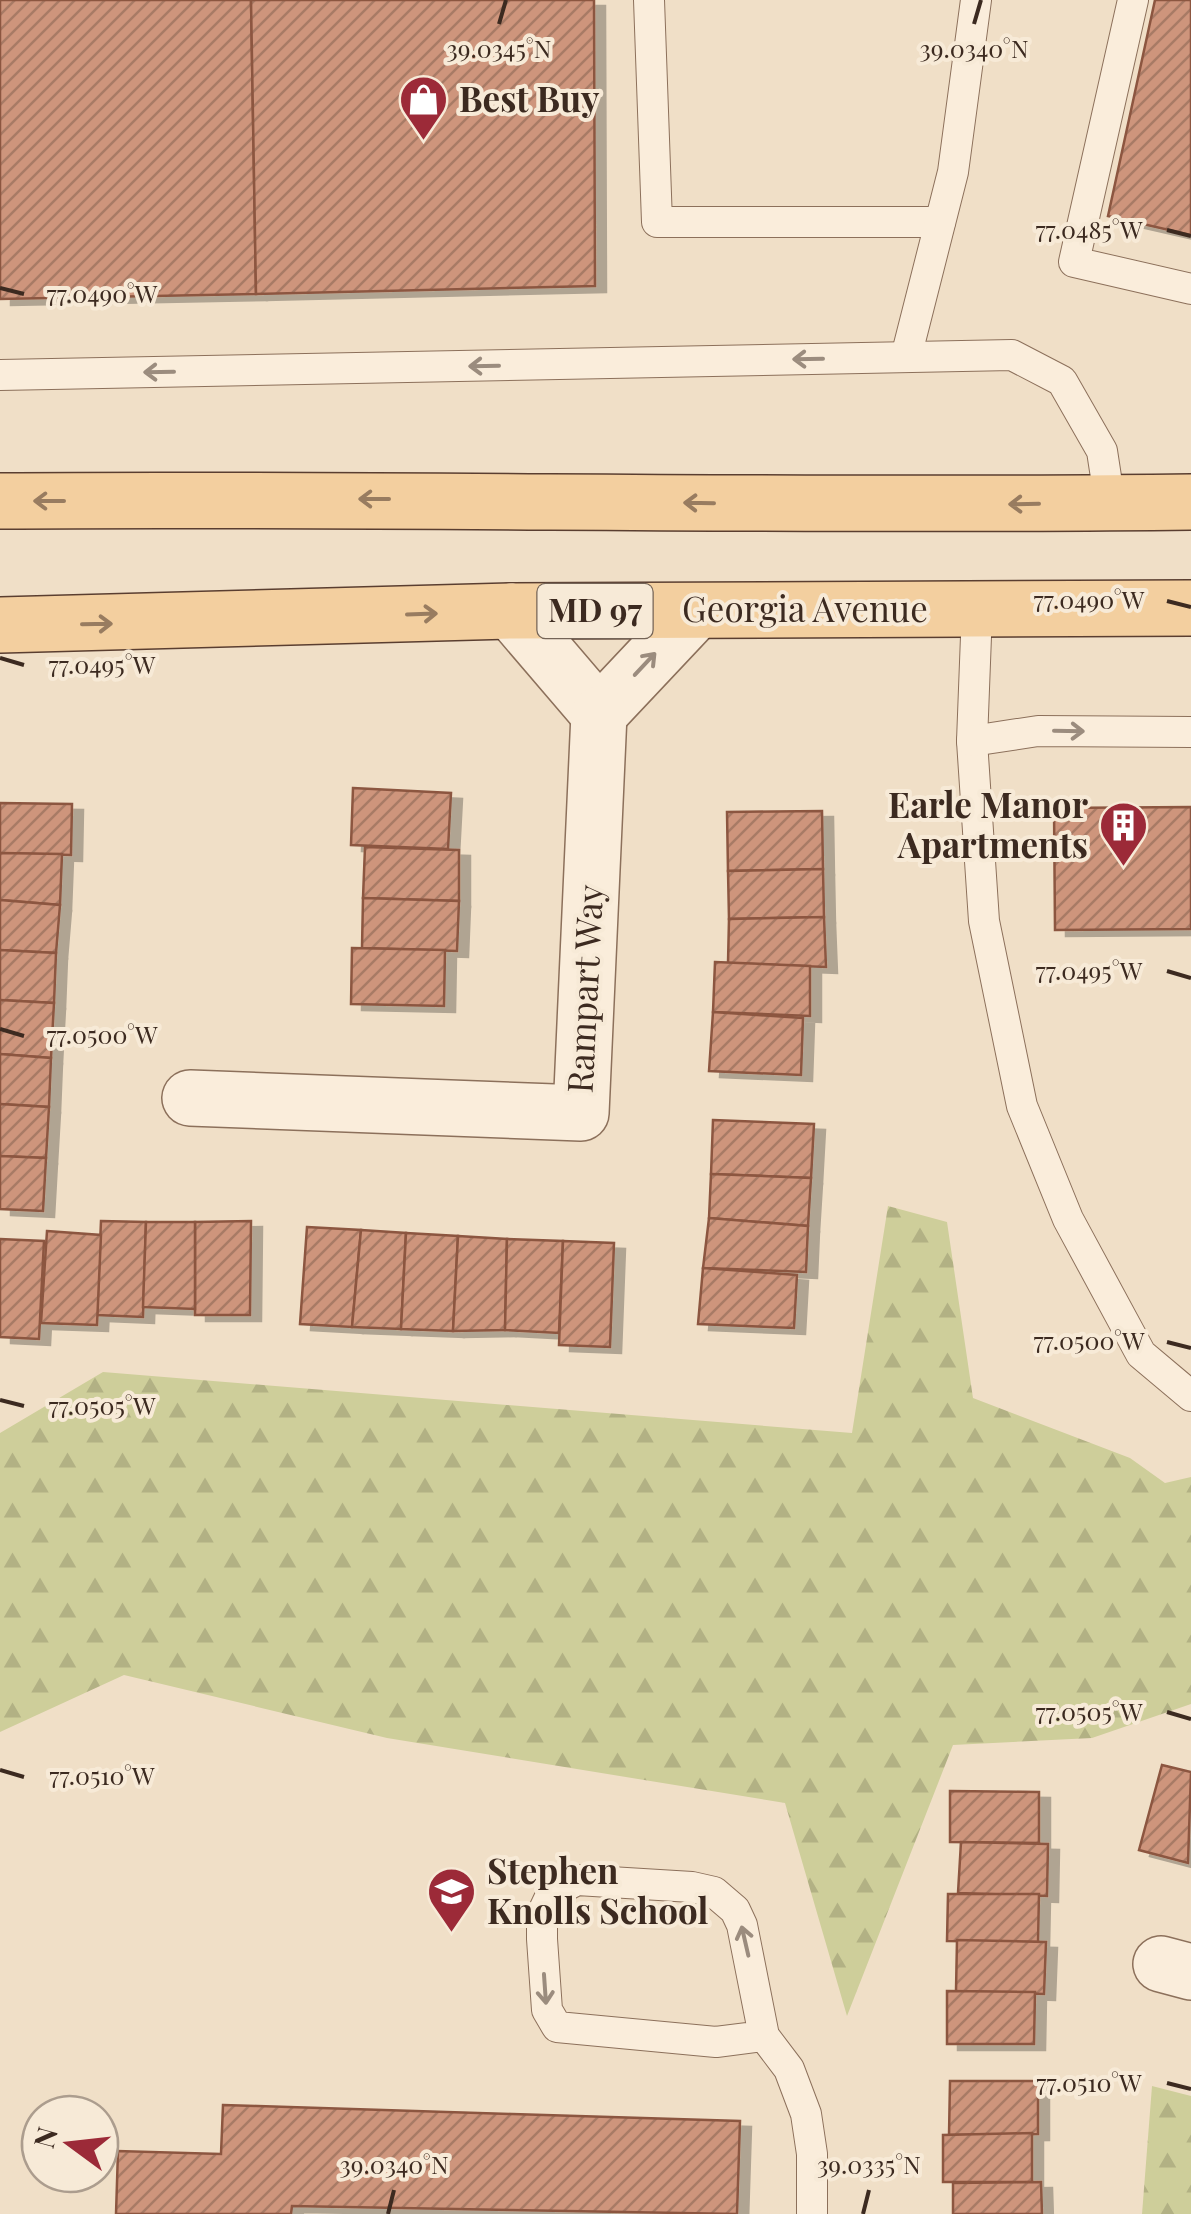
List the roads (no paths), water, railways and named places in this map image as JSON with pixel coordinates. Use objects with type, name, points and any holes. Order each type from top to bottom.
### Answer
[{"type":"main road","points":[[0,501],[422,498],[887,506],[1191,502]]},
{"type":"main road","name":"Georgia Avenue","points":[[0,626],[511,611],[1191,608]]},
{"type":"street","points":[[511,611],[598,714],[696,611]]},
{"type":"street","name":"Rampart Way","points":[[190,1098],[581,1113],[598,714]]},
{"type":"lane","points":[[648,0],[657,222],[940,222]]},
{"type":"lane","points":[[906,357],[953,172],[976,0]]},
{"type":"lane","points":[[1132,0],[1074,262],[1191,288]]},
{"type":"lane","points":[[0,375],[1012,355],[1062,381],[1102,451],[1110,503]]},
{"type":"lane","points":[[977,610],[972,741],[984,921],[1022,1106],[1068,1219],[1141,1354],[1191,1396]]},
{"type":"lane","points":[[972,741],[1038,730],[1191,732]]},
{"type":"lane","points":[[764,2036],[716,2042],[558,2027],[547,2010],[542,1939],[542,1914],[552,1893],[577,1880],[714,1892],[735,1910],[742,1926],[764,2036],[789,2069],[806,2114],[812,2154],[812,2214]]},
{"type":"place","name":"Best Buy","points":[[424,142]]},
{"type":"place","name":"Earle Manor Apartments","points":[[1123,868]]},
{"type":"place","name":"Stephen Knolls School","points":[[452,1934]]}]
